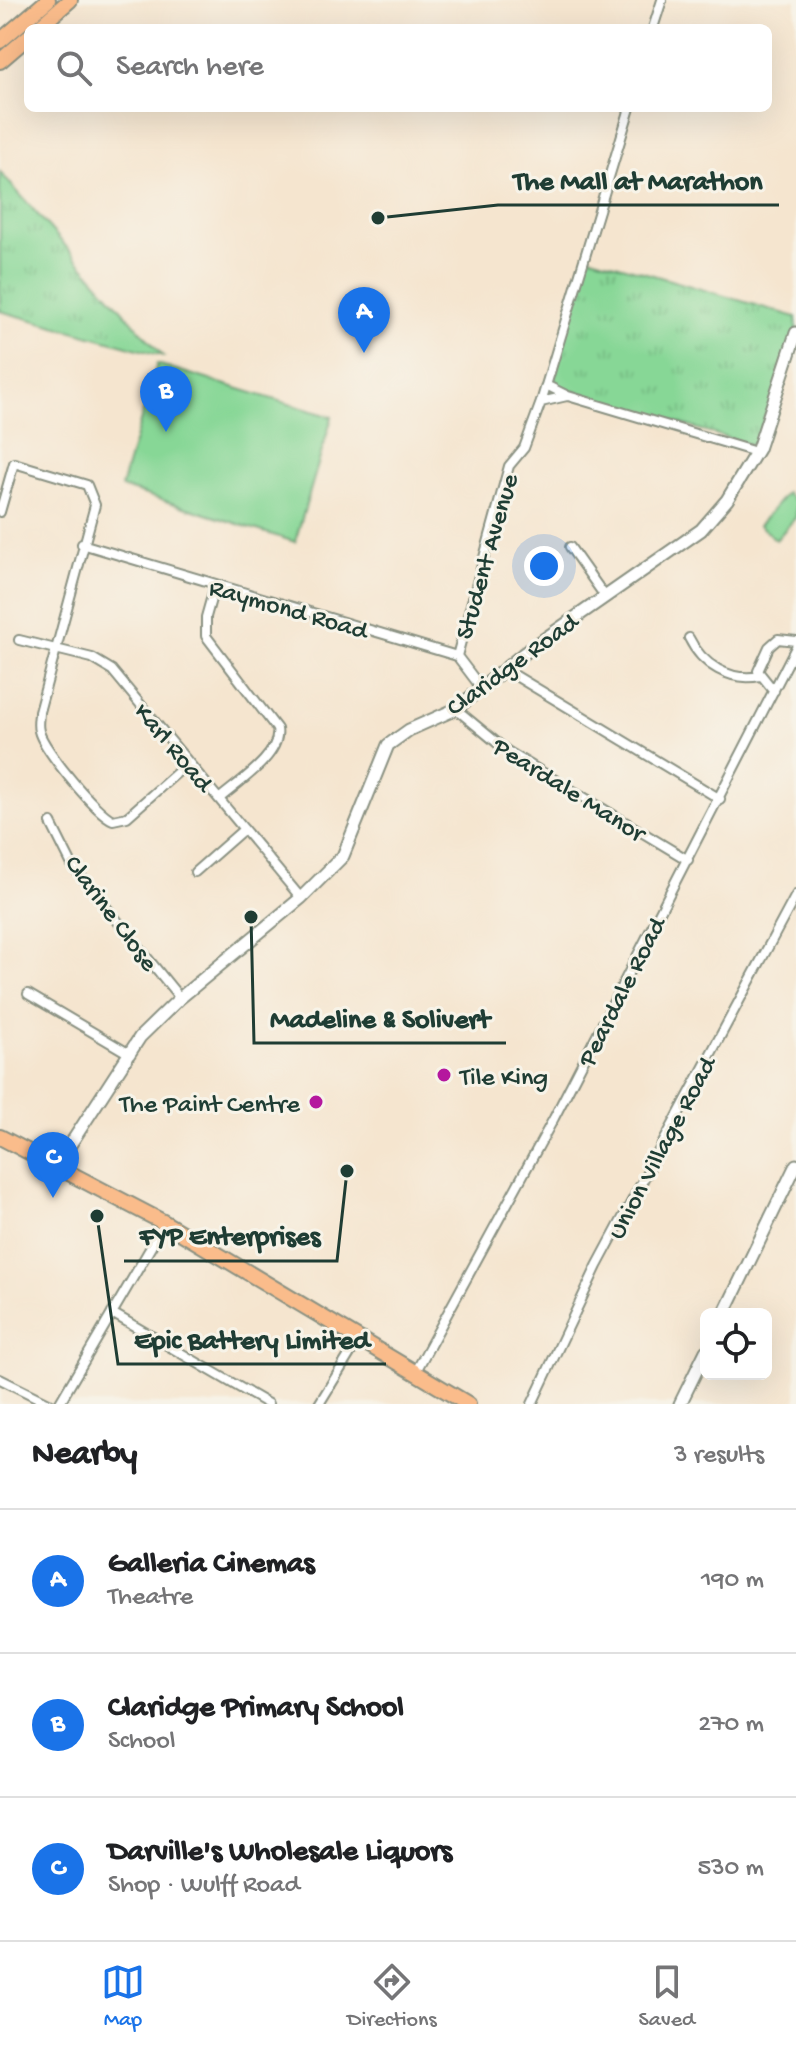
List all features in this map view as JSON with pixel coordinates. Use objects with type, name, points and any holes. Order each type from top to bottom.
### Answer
[{"type":"main road","points":[[0,41],[48,0]]},
{"type":"main road","points":[[43,24],[70,0]]},
{"type":"main road","points":[[0,61],[24,40]]},
{"type":"main road","points":[[0,1137],[165,1223],[468,1404]]},
{"type":"street","points":[[654,24],[662,0]]},
{"type":"street","name":"Student Avenue","points":[[457,656],[514,457],[524,448],[541,402],[629,112]]},
{"type":"street","name":"Claridge Road","points":[[57,1165],[140,1037],[180,998],[301,898],[343,856],[388,745],[409,730],[456,709],[604,595],[660,561],[701,530],[737,487],[756,452],[793,354],[796,333]]},
{"type":"street","points":[[546,385],[568,396],[756,452]]},
{"type":"street","points":[[541,402],[568,396]]},
{"type":"street","points":[[0,512],[14,463],[87,485],[95,505],[54,649],[38,729],[51,753],[107,818],[120,821],[188,763]]},
{"type":"street","name":"Raymond Road","points":[[82,544],[457,656]]},
{"type":"street","points":[[570,547],[604,595]]},
{"type":"street","points":[[215,585],[206,617],[206,636],[277,729],[278,737],[271,751],[219,799]]},
{"type":"street","points":[[689,638],[693,648],[717,669],[740,677],[760,676]]},
{"type":"street","points":[[774,691],[760,676],[758,667],[773,642],[788,638],[796,641]]},
{"type":"street","name":"Karl Road","points":[[19,640],[92,658],[112,670],[301,898]]},
{"type":"street","name":"Peardale Road","points":[[415,1373],[688,860],[796,647]]},
{"type":"street","points":[[457,656],[482,689]]},
{"type":"street","points":[[506,670],[720,799]]},
{"type":"street","name":"Peardale Manor","points":[[456,709],[507,751],[688,860]]},
{"type":"street","name":"Clarine Close","points":[[51,823],[72,865],[180,998]]},
{"type":"street","points":[[195,872],[244,829]]},
{"type":"street","name":"Union Village Road","points":[[532,1404],[597,1266],[796,895]]},
{"type":"street","points":[[28,994],[128,1053]]},
{"type":"street","points":[[727,1308],[796,1165]]},
{"type":"street","points":[[59,1404],[165,1223]]},
{"type":"street","points":[[112,1313],[268,1404]]},
{"type":"street","points":[[319,1404],[359,1339]]},
{"type":"street","points":[[680,1404],[700,1363]]},
{"type":"street","points":[[0,1379],[50,1404]]},
{"type":"green space","points":[[0,172],[163,356],[0,311]]},
{"type":"green space","points":[[585,255],[796,317],[796,333],[754,446],[553,385]]},
{"type":"green space","points":[[157,364],[332,417],[295,542],[121,487]]},
{"type":"green space","points":[[786,493],[796,502],[796,517],[776,540],[759,525]]},
{"type":"place","name":"The Mall at Marathon","points":[[378,218]]},
{"type":"place","name":"Galleria Cinemas","points":[[364,353]]},
{"type":"place","name":"Claridge Primary School","points":[[166,432]]},
{"type":"place","name":"Madeline & Solivert","points":[[251,917]]},
{"type":"place","name":"Tile King","points":[[444,1075]]},
{"type":"place","name":"The Paint Centre","points":[[316,1102]]},
{"type":"place","name":"FYP Enterprises","points":[[347,1171]]},
{"type":"place","name":"Darville's Wholesale Liquors","points":[[53,1198]]},
{"type":"place","name":"Epic Battery Limited","points":[[97,1216]]}]
